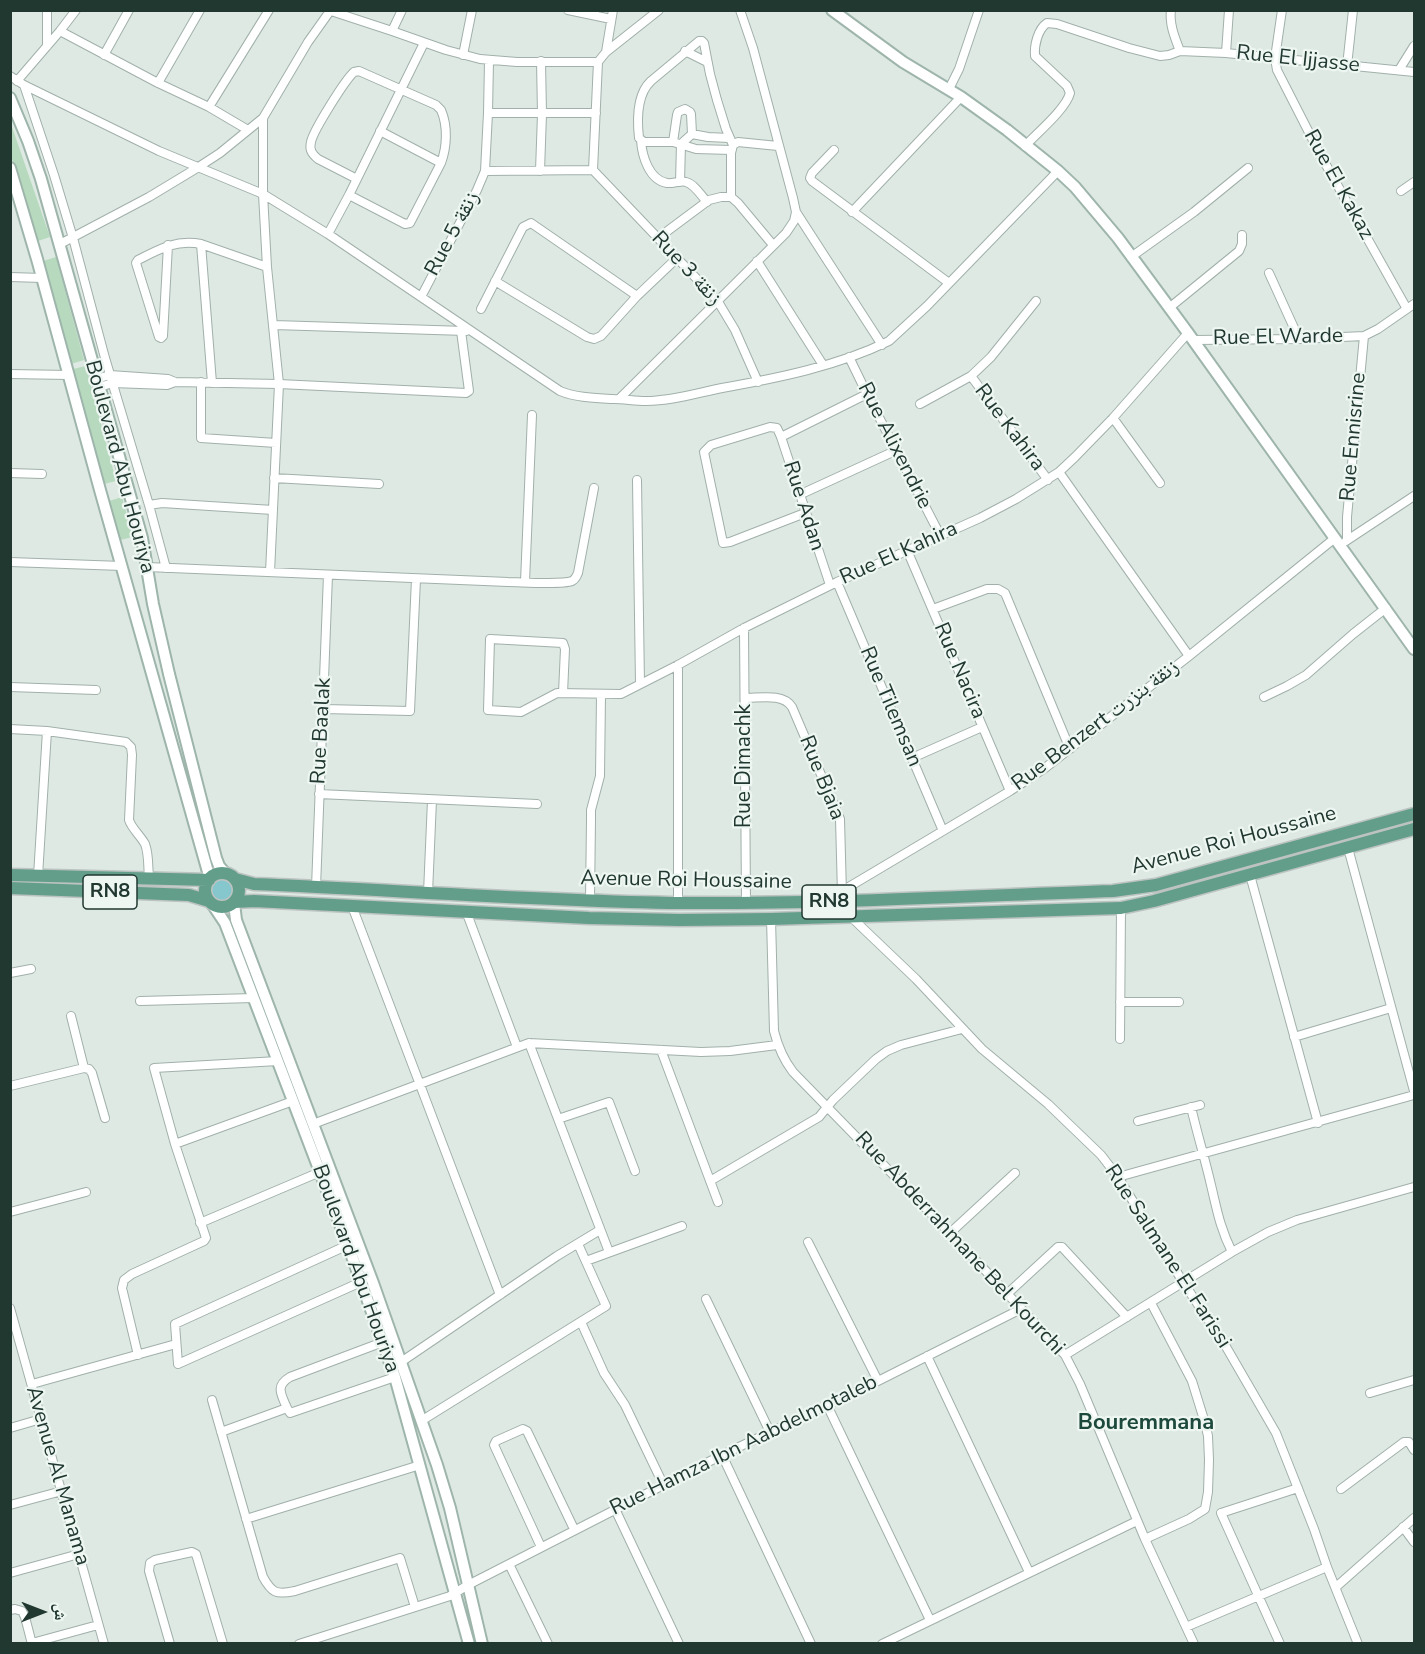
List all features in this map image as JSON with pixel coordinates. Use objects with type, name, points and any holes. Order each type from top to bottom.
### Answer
[{"type":"main road","points":[[832,10],[903,62],[949,89],[1007,130],[1075,187],[1099,214],[1341,541],[1414,649]]},
{"type":"main road","name":"Boulevard Abu Houriya","points":[[10,98],[41,178],[142,538],[153,604],[169,674],[216,858],[230,876]]},
{"type":"main road","name":"Boulevard Abu Houriya","points":[[10,168],[209,879]]},
{"type":"main road","name":"Avenue Roi Houssaine","points":[[230,876],[254,884],[678,903],[746,903],[842,896],[1135,889],[1414,814]]},
{"type":"main road","name":"Avenue Roi Houssaine","points":[[235,903],[254,901],[589,918],[679,920],[1120,908],[1154,901],[1414,829]]},
{"type":"main road","name":"RN8","points":[[10,875],[209,879],[216,874],[230,876]]},
{"type":"main road","points":[[230,876],[239,888],[235,903]]},
{"type":"main road","points":[[209,879],[205,890],[211,903]]},
{"type":"main road","name":"RN8","points":[[10,888],[189,895],[224,908],[235,903]]},
{"type":"main road","name":"Boulevard Abu Houriya","points":[[211,903],[225,923],[383,1342],[469,1643]]},
{"type":"main road","name":"Boulevard Abu Houriya","points":[[235,903],[236,920],[401,1362],[437,1465],[450,1508],[481,1641]]},
{"type":"main road","points":[[469,1643],[481,1641]]},
{"type":"street","points":[[47,10],[47,46]]},
{"type":"street","points":[[17,81],[76,10]]},
{"type":"street","points":[[104,55],[129,10]]},
{"type":"street","points":[[158,83],[200,10]]},
{"type":"street","points":[[209,106],[269,10]]},
{"type":"street","points":[[392,31],[402,10]]},
{"type":"street","points":[[463,55],[472,10]]},
{"type":"street","points":[[568,10],[612,15],[606,52]]},
{"type":"street","points":[[593,170],[598,62],[606,52],[659,10]]},
{"type":"street","points":[[619,399],[786,233],[794,221],[796,212],[794,198],[753,48],[740,10]]},
{"type":"street","points":[[949,89],[959,69],[979,10]]},
{"type":"street","points":[[1171,10],[1170,16],[1180,51]]},
{"type":"street","points":[[1226,53],[1229,10]]},
{"type":"street","points":[[1275,58],[1282,10]]},
{"type":"street","points":[[1347,66],[1353,10]]},
{"type":"street","points":[[60,244],[149,197],[197,168],[220,153],[263,118],[329,11],[424,43],[489,61],[598,62]]},
{"type":"street","name":"Rue El Ijjasse","points":[[1025,146],[1067,102],[1070,93],[1067,86],[1035,56],[1035,47],[1044,24],[1057,24],[1160,56],[1180,51],[1226,53],[1414,72]]},
{"type":"street","points":[[60,31],[158,83],[209,106],[248,130]]},
{"type":"street","points":[[707,202],[686,182],[661,182],[652,174],[646,162],[639,134],[642,93],[647,84],[697,42],[702,41],[731,144],[732,197],[773,245]]},
{"type":"street","points":[[328,234],[424,43]]},
{"type":"street","points":[[1399,70],[1414,46]]},
{"type":"street","points":[[686,51],[707,62]]},
{"type":"street","name":"Rue El Kakaz","points":[[1275,58],[1277,70],[1321,156],[1407,309]]},
{"type":"street","name":"Rue 5 زنقة","points":[[421,297],[485,171],[489,61]]},
{"type":"street","points":[[540,171],[541,61]]},
{"type":"street","points":[[349,195],[410,223],[441,164],[446,145],[442,112],[436,105],[358,71],[354,72],[344,83],[314,134],[311,148],[313,155],[357,179]]},
{"type":"street","points":[[17,81],[159,151],[262,194],[328,234],[560,391],[577,396],[663,400],[794,374],[882,345],[950,283],[1058,171]]},
{"type":"street","points":[[17,81],[54,175],[166,568]]},
{"type":"street","points":[[852,212],[961,97]]},
{"type":"street","points":[[680,182],[676,119],[678,112],[688,110],[691,114],[692,134]]},
{"type":"street","points":[[488,113],[596,113]]},
{"type":"street","points":[[263,118],[262,194],[279,384],[270,572]]},
{"type":"street","points":[[380,131],[441,164]]},
{"type":"street","points":[[677,143],[692,134],[731,144]]},
{"type":"street","points":[[641,140],[677,143],[696,149],[738,142],[778,146]]},
{"type":"street","points":[[834,150],[812,173],[810,178],[815,184],[950,283]]},
{"type":"street","points":[[1131,257],[1194,212],[1248,168]]},
{"type":"street","name":"Rue 5 زنقة","points":[[485,171],[593,170]]},
{"type":"street","name":"Rue 3 زنقة","points":[[593,170],[717,300],[735,330],[758,382]]},
{"type":"street","points":[[1401,191],[1414,182]]},
{"type":"street","points":[[658,238],[707,202],[721,197],[732,197]]},
{"type":"street","points":[[796,212],[882,345]]},
{"type":"street","points":[[481,309],[523,227],[531,223],[637,296]]},
{"type":"street","points":[[1169,308],[1239,251],[1242,235]]},
{"type":"street","points":[[168,245],[163,336],[161,338],[136,263],[138,260],[168,245],[190,242],[267,267]]},
{"type":"street","points":[[201,244],[212,383]]},
{"type":"street","points":[[495,281],[587,337],[594,339],[601,336],[637,296],[677,258]]},
{"type":"street","points":[[757,261],[823,365]]},
{"type":"street","points":[[1269,273],[1299,339]]},
{"type":"street","points":[[10,277],[42,278]]},
{"type":"street","points":[[920,404],[971,376],[991,357],[1036,301]]},
{"type":"street","points":[[1364,336],[1414,304]]},
{"type":"street","points":[[274,325],[473,331]]},
{"type":"street","points":[[98,383],[112,379],[167,385],[175,382],[279,384],[466,393],[469,391],[461,331]]},
{"type":"street","name":"Rue El Warde","points":[[1190,336],[1299,339],[1364,336]]},
{"type":"street","name":"Rue El Kahira","points":[[563,693],[621,694],[744,628],[833,584],[980,518],[1016,499],[1059,472],[1190,336]]},
{"type":"street","name":"Rue Ennisrine","points":[[1341,541],[1347,517],[1364,336]]},
{"type":"street","name":"Rue Alixendrie","points":[[849,357],[940,534]]},
{"type":"street","points":[[10,374],[69,375]]},
{"type":"street","name":"Rue Kahira","points":[[971,376],[1048,480]]},
{"type":"street","points":[[201,382],[201,438],[276,442]]},
{"type":"street","points":[[781,437],[867,394]]},
{"type":"street","points":[[525,582],[532,415]]},
{"type":"street","points":[[1113,418],[1160,483]]},
{"type":"street","name":"Rue Adan","points":[[805,513],[730,543],[722,541],[705,450],[711,445],[770,427],[778,430],[805,513],[833,584]]},
{"type":"street","points":[[799,495],[897,450]]},
{"type":"street","points":[[1059,472],[1189,656]]},
{"type":"street","points":[[10,473],[42,474]]},
{"type":"street","points":[[274,478],[379,484]]},
{"type":"street","points":[[637,480],[640,684]]},
{"type":"street","points":[[147,567],[416,579],[572,581],[576,577],[594,488]]},
{"type":"street","name":"Rue Benzert زنقة بنزرت","points":[[842,896],[1010,791],[1070,749],[1341,541],[1414,496]]},
{"type":"street","points":[[149,505],[162,503],[273,510]]},
{"type":"street","name":"Rue Nacira","points":[[907,550],[1010,791]]},
{"type":"street","points":[[10,562],[122,566]]},
{"type":"street","name":"Rue Baalak","points":[[316,887],[328,575]]},
{"type":"street","points":[[324,709],[410,711],[416,579]]},
{"type":"street","name":"Rue Tilemsan","points":[[833,584],[943,831]]},
{"type":"street","points":[[933,609],[987,589],[998,589],[1005,593],[1070,749]]},
{"type":"street","points":[[1263,697],[1306,675],[1386,608]]},
{"type":"street","name":"Rue Dimachk","points":[[744,628],[746,903]]},
{"type":"street","points":[[490,639],[562,643],[565,649],[563,693],[553,695],[521,712],[488,710],[490,639]]},
{"type":"street","points":[[678,665],[678,903]]},
{"type":"street","points":[[10,687],[96,690]]},
{"type":"street","points":[[590,900],[591,810],[600,776],[601,695]]},
{"type":"street","name":"Rue Bjaia","points":[[745,698],[782,699],[788,701],[792,707],[840,819],[842,896]]},
{"type":"street","points":[[912,758],[982,727]]},
{"type":"street","points":[[10,729],[47,731],[126,742],[131,747],[129,819],[131,826],[146,848],[149,878]]},
{"type":"street","points":[[38,876],[47,731]]},
{"type":"street","points":[[320,795],[537,804]]},
{"type":"street","points":[[428,893],[432,800]]},
{"type":"street","points":[[1118,1177],[1318,1123],[1414,1093],[1347,848]]},
{"type":"street","points":[[1250,875],[1318,1123]]},
{"type":"street","points":[[352,906],[500,1295]]},
{"type":"street","points":[[1120,908],[1120,1039]]},
{"type":"street","points":[[466,912],[517,1047]]},
{"type":"street","name":"Rue Salmane El Farissi","points":[[850,916],[916,979],[982,1049],[1056,1112],[1101,1155],[1118,1177],[1225,1345],[1275,1433],[1358,1644]]},
{"type":"street","name":"Rue Abderrahmane Bel Kourchi","points":[[771,919],[773,1017],[777,1045],[783,1059],[1065,1355],[1080,1384],[1145,1539],[1194,1644]]},
{"type":"street","points":[[10,973],[31,969]]},
{"type":"street","points":[[140,1001],[254,998]]},
{"type":"street","points":[[1120,1002],[1179,1002]]},
{"type":"street","points":[[1294,1037],[1391,1008]]},
{"type":"street","points":[[71,1016],[84,1068]]},
{"type":"street","points":[[710,1181],[819,1117],[832,1100],[887,1051],[901,1045],[962,1029]]},
{"type":"street","points":[[313,1124],[529,1043],[730,1051],[777,1045]]},
{"type":"street","points":[[529,1043],[609,1252]]},
{"type":"street","points":[[661,1050],[718,1202]]},
{"type":"street","points":[[138,1355],[123,1292],[124,1280],[132,1274],[204,1241],[206,1236],[175,1144],[154,1068],[278,1061]]},
{"type":"street","points":[[10,1086],[84,1068],[89,1069],[105,1118]]},
{"type":"street","points":[[175,1144],[293,1101]]},
{"type":"street","points":[[558,1119],[609,1102],[635,1171]]},
{"type":"street","points":[[1138,1121],[1200,1105]]},
{"type":"street","points":[[1191,1107],[1220,1225],[1232,1252]]},
{"type":"street","points":[[200,1223],[320,1172]]},
{"type":"street","points":[[950,1233],[1014,1173]]},
{"type":"street","points":[[1065,1355],[1268,1232],[1297,1220],[1414,1187]]},
{"type":"street","points":[[10,1212],[86,1192]]},
{"type":"street","points":[[585,1261],[682,1226]]},
{"type":"street","points":[[401,1362],[600,1230]]},
{"type":"street","points":[[808,1242],[878,1381]]},
{"type":"street","points":[[421,1421],[606,1306],[578,1244]]},
{"type":"street","points":[[348,1245],[175,1324],[178,1364],[361,1282]]},
{"type":"street","points":[[1007,1294],[1058,1247],[1062,1247],[1127,1317]]},
{"type":"street","points":[[706,1299],[770,1432]]},
{"type":"street","points":[[1145,1539],[1205,1509],[1209,1460],[1208,1436],[1192,1381],[1151,1303]]},
{"type":"street","name":"Avenue Al Manama","points":[[10,1308],[104,1644]]},
{"type":"street","name":"Rue Hamza Ibn Aabdelmotaleb","points":[[299,1644],[456,1593],[663,1484],[878,1381],[1021,1309]]},
{"type":"street","points":[[581,1323],[604,1373],[626,1405],[663,1484]]},
{"type":"street","points":[[383,1342],[290,1377],[283,1381],[280,1387],[281,1394],[288,1413],[291,1413],[394,1377]]},
{"type":"street","points":[[32,1384],[176,1344]]},
{"type":"street","points":[[927,1356],[1029,1572]]},
{"type":"street","points":[[1370,1393],[1414,1380]]},
{"type":"street","points":[[212,1400],[263,1576],[269,1588],[277,1593],[295,1592],[400,1558],[415,1607]]},
{"type":"street","points":[[827,1405],[930,1620]]},
{"type":"street","points":[[221,1432],[286,1408]]},
{"type":"street","points":[[10,1428],[42,1419]]},
{"type":"street","points":[[541,1547],[494,1445],[496,1441],[523,1429],[527,1431],[574,1529]]},
{"type":"street","points":[[1341,1489],[1404,1442],[1409,1442],[1414,1450]]},
{"type":"street","points":[[722,1455],[811,1644]]},
{"type":"street","points":[[246,1519],[420,1465]]},
{"type":"street","points":[[1205,1509],[1221,1513],[1298,1488]]},
{"type":"street","points":[[10,1506],[62,1491]]},
{"type":"street","points":[[615,1509],[679,1644]]},
{"type":"street","points":[[1221,1513],[1281,1644]]},
{"type":"street","points":[[1336,1587],[1414,1518]]},
{"type":"street","points":[[882,1644],[1137,1521]]},
{"type":"street","points":[[1403,1527],[1414,1542]]},
{"type":"street","points":[[170,1644],[149,1570],[150,1563],[192,1552],[196,1554],[223,1644]]},
{"type":"street","points":[[10,1573],[79,1554]]},
{"type":"street","points":[[509,1564],[548,1644]]},
{"type":"street","points":[[1186,1628],[1327,1567]]},
{"type":"street","points":[[10,1610],[22,1611],[32,1643],[98,1625]]},
{"type":"green space","points":[[10,121],[50,237],[38,241],[11,156]]},
{"type":"green space","points":[[56,257],[84,360],[71,364],[43,261]]},
{"type":"green space","points":[[86,366],[116,481],[104,484],[73,369]]},
{"type":"green space","points":[[122,497],[133,537],[120,540],[109,501]]},
{"type":"water","points":[[222,879],[230,882],[233,890],[230,898],[222,901],[214,898],[211,890],[214,882]]},
{"type":"district","name":"Bouremmana","points":[[1146,1424]]}]
